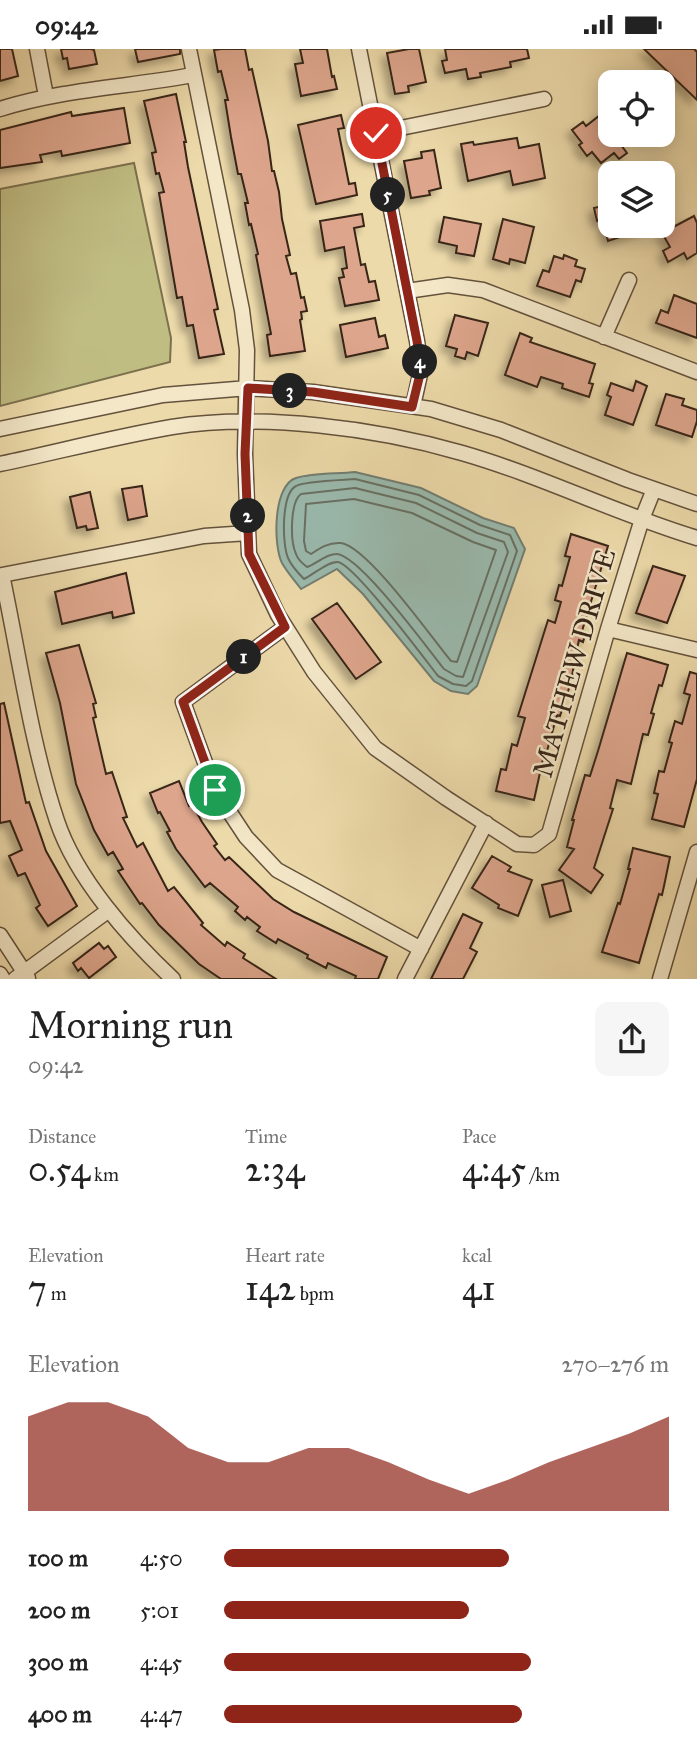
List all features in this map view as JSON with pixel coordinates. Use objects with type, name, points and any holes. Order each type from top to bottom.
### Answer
[{"type":"street","points":[[37,49],[46,96]]},
{"type":"street","points":[[189,49],[242,310],[247,350],[245,454],[249,554],[285,627],[314,673],[375,748],[486,823],[405,979]]},
{"type":"street","points":[[359,49],[421,370],[412,407]]},
{"type":"street","points":[[0,109],[46,96],[193,75]]},
{"type":"street","points":[[376,133],[544,99]]},
{"type":"street","points":[[604,337],[629,279]]},
{"type":"street","points":[[407,291],[447,285],[483,290],[697,372]]},
{"type":"street","points":[[0,429],[163,395],[248,388],[313,392],[431,409],[501,430],[697,504]]},
{"type":"street","points":[[0,464],[173,427],[247,423],[297,424],[377,433],[462,453],[697,538]]},
{"type":"street","name":"MATHEW DRIVE","points":[[486,823],[517,844],[534,845],[549,834],[608,629],[654,489]]},
{"type":"street","points":[[173,979],[109,911],[82,872],[57,822],[37,744],[2,575],[204,536],[248,533]]},
{"type":"street","points":[[285,627],[183,702],[215,790],[246,837],[277,870],[421,949]]},
{"type":"street","points":[[608,629],[697,650]]},
{"type":"street","points":[[660,979],[690,900],[697,852]]},
{"type":"street","points":[[0,935],[23,977],[109,911]]},
{"type":"street","points":[[0,974],[4,979]]},
{"type":"shaded area","points":[[134,163],[171,338],[170,362],[0,406],[0,189]]},
{"type":"water","points":[[355,472],[421,488],[483,518],[514,528],[525,549],[477,686],[468,694],[451,691],[434,681],[363,594],[337,569],[301,589],[282,563],[277,543],[277,516],[279,503],[288,483],[303,476]]},
{"type":"building","points":[[0,49],[12,49],[18,76],[0,81]]},
{"type":"building","points":[[61,49],[94,50],[97,64],[69,69],[67,58],[63,59]]},
{"type":"building","points":[[135,49],[180,49],[180,54],[138,62]]},
{"type":"building","points":[[245,49],[249,70],[252,69],[272,171],[279,192],[290,255],[286,256],[291,274],[296,273],[301,298],[304,297],[307,311],[301,312],[300,320],[305,351],[270,356],[267,335],[271,334],[256,255],[258,254],[251,224],[249,225],[245,203],[248,203],[241,174],[238,174],[225,100],[228,100],[214,50]]},
{"type":"building","points":[[300,49],[327,49],[337,89],[301,96],[295,64],[303,63]]},
{"type":"building","points":[[419,49],[426,82],[408,86],[409,92],[395,94],[387,53]]},
{"type":"building","points":[[445,49],[527,49],[529,58],[510,62],[511,67],[480,73],[481,77],[468,79],[466,69],[445,73],[442,61],[447,60]]},
{"type":"building","points":[[644,49],[694,49],[697,52],[697,100],[675,79],[675,70],[666,70]]},
{"type":"building","points":[[176,94],[188,167],[218,309],[214,310],[224,354],[199,358],[193,325],[187,326],[182,297],[177,298],[159,193],[164,192],[159,173],[156,174],[152,153],[156,152],[144,101]]},
{"type":"building","points":[[124,108],[130,143],[62,156],[61,151],[40,155],[42,162],[0,168],[0,130],[71,112],[72,116]]},
{"type":"building","points":[[341,115],[344,128],[338,129],[349,184],[355,183],[357,195],[316,204],[298,125]]},
{"type":"building","points":[[598,117],[598,147],[622,147],[627,153],[619,159],[614,153],[604,161],[599,161],[592,152],[587,156],[579,145],[582,143],[572,130],[583,122],[586,126]]},
{"type":"building","points":[[517,138],[519,148],[539,144],[545,178],[513,185],[510,171],[468,181],[461,144],[473,142],[474,145]]},
{"type":"building","points":[[434,150],[441,188],[429,191],[430,195],[411,198],[404,161],[422,158],[421,152]]},
{"type":"building","points":[[598,207],[597,221],[594,208]]},
{"type":"building","points":[[362,214],[364,226],[354,228],[361,265],[365,264],[369,282],[375,281],[379,300],[345,306],[339,278],[344,277],[342,269],[347,268],[344,247],[325,251],[320,221]]},
{"type":"building","points":[[694,216],[697,223],[697,253],[687,259],[684,253],[668,262],[663,251],[670,247],[665,238],[675,238],[675,226]]},
{"type":"building","points":[[444,217],[481,224],[474,256],[456,253],[457,246],[439,242]]},
{"type":"building","points":[[503,219],[534,227],[525,263],[510,259],[509,264],[493,259]]},
{"type":"building","points":[[564,255],[577,260],[575,266],[585,269],[581,282],[576,280],[570,297],[537,286],[543,270],[549,272],[554,256],[563,259]]},
{"type":"building","points":[[674,295],[697,304],[697,338],[656,323],[661,310],[668,313]]},
{"type":"building","points":[[455,315],[488,323],[478,356],[467,352],[465,359],[455,356],[457,349],[446,346]]},
{"type":"building","points":[[375,318],[379,337],[385,335],[388,348],[346,357],[340,325]]},
{"type":"building","points":[[520,333],[532,338],[530,342],[595,364],[589,383],[593,384],[589,397],[541,377],[537,387],[505,375]]},
{"type":"building","points":[[636,381],[647,386],[633,425],[605,415],[611,397],[607,395],[611,383],[633,391]]},
{"type":"building","points":[[666,394],[684,399],[682,405],[697,410],[692,437],[656,425]]},
{"type":"building","points":[[142,486],[147,516],[128,520],[122,489]]},
{"type":"building","points":[[90,492],[98,528],[77,528],[70,497]]},
{"type":"building","points":[[571,534],[608,546],[582,631],[586,632],[583,642],[579,640],[571,682],[560,716],[557,715],[547,751],[545,750],[534,800],[496,791],[501,769],[506,770],[512,744],[517,746],[525,718],[518,716],[548,620],[555,623],[561,602],[555,600],[570,557],[565,556]]},
{"type":"building","points":[[653,566],[685,576],[667,623],[636,613]]},
{"type":"building","points":[[126,573],[134,613],[113,618],[112,612],[62,624],[55,592]]},
{"type":"building","points":[[337,603],[381,662],[356,679],[312,619]]},
{"type":"building","points":[[79,645],[96,703],[93,704],[96,717],[93,718],[106,774],[112,772],[127,817],[123,818],[137,847],[143,843],[168,891],[174,887],[203,923],[201,925],[225,946],[227,942],[245,954],[243,958],[276,979],[221,979],[199,964],[159,925],[142,903],[140,904],[118,871],[123,869],[113,852],[108,855],[94,830],[76,784],[60,703],[46,653]]},
{"type":"building","points":[[627,653],[668,665],[651,713],[654,714],[648,735],[643,734],[631,784],[617,780],[610,808],[613,809],[594,868],[603,875],[591,893],[559,870],[574,849],[567,847],[572,820],[585,775],[590,776]]},
{"type":"building","points":[[690,672],[697,674],[697,779],[684,827],[652,819],[658,794],[654,793],[659,771],[664,772],[675,721],[682,724],[690,695],[684,693]]},
{"type":"building","points":[[4,703],[26,803],[29,802],[46,851],[77,906],[48,926],[36,908],[40,905],[25,873],[18,876],[9,856],[22,850],[10,821],[0,823],[0,704]]},
{"type":"building","points":[[179,781],[189,806],[192,804],[217,844],[214,846],[225,860],[229,857],[273,899],[294,912],[387,957],[378,979],[355,979],[356,976],[328,963],[326,968],[278,939],[276,943],[257,931],[260,927],[247,917],[245,920],[235,911],[238,907],[210,883],[205,887],[176,849],[167,832],[170,831],[160,812],[158,813],[150,793]]},
{"type":"building","points":[[633,848],[670,857],[662,895],[659,894],[639,963],[602,952],[618,903],[620,904]]},
{"type":"building","points":[[492,856],[511,867],[508,871],[532,880],[518,916],[498,908],[499,905],[472,888]]},
{"type":"building","points":[[563,880],[571,911],[550,917],[542,885]]},
{"type":"building","points":[[463,914],[482,923],[470,948],[477,952],[463,979],[431,979]]},
{"type":"building","points":[[99,943],[104,949],[108,946],[116,957],[89,978],[81,968],[78,971],[73,963]]},
{"type":"route","points":[[215,790],[183,702],[285,627],[249,554],[245,454],[248,388],[313,392],[412,407],[421,370],[376,133]]}]
